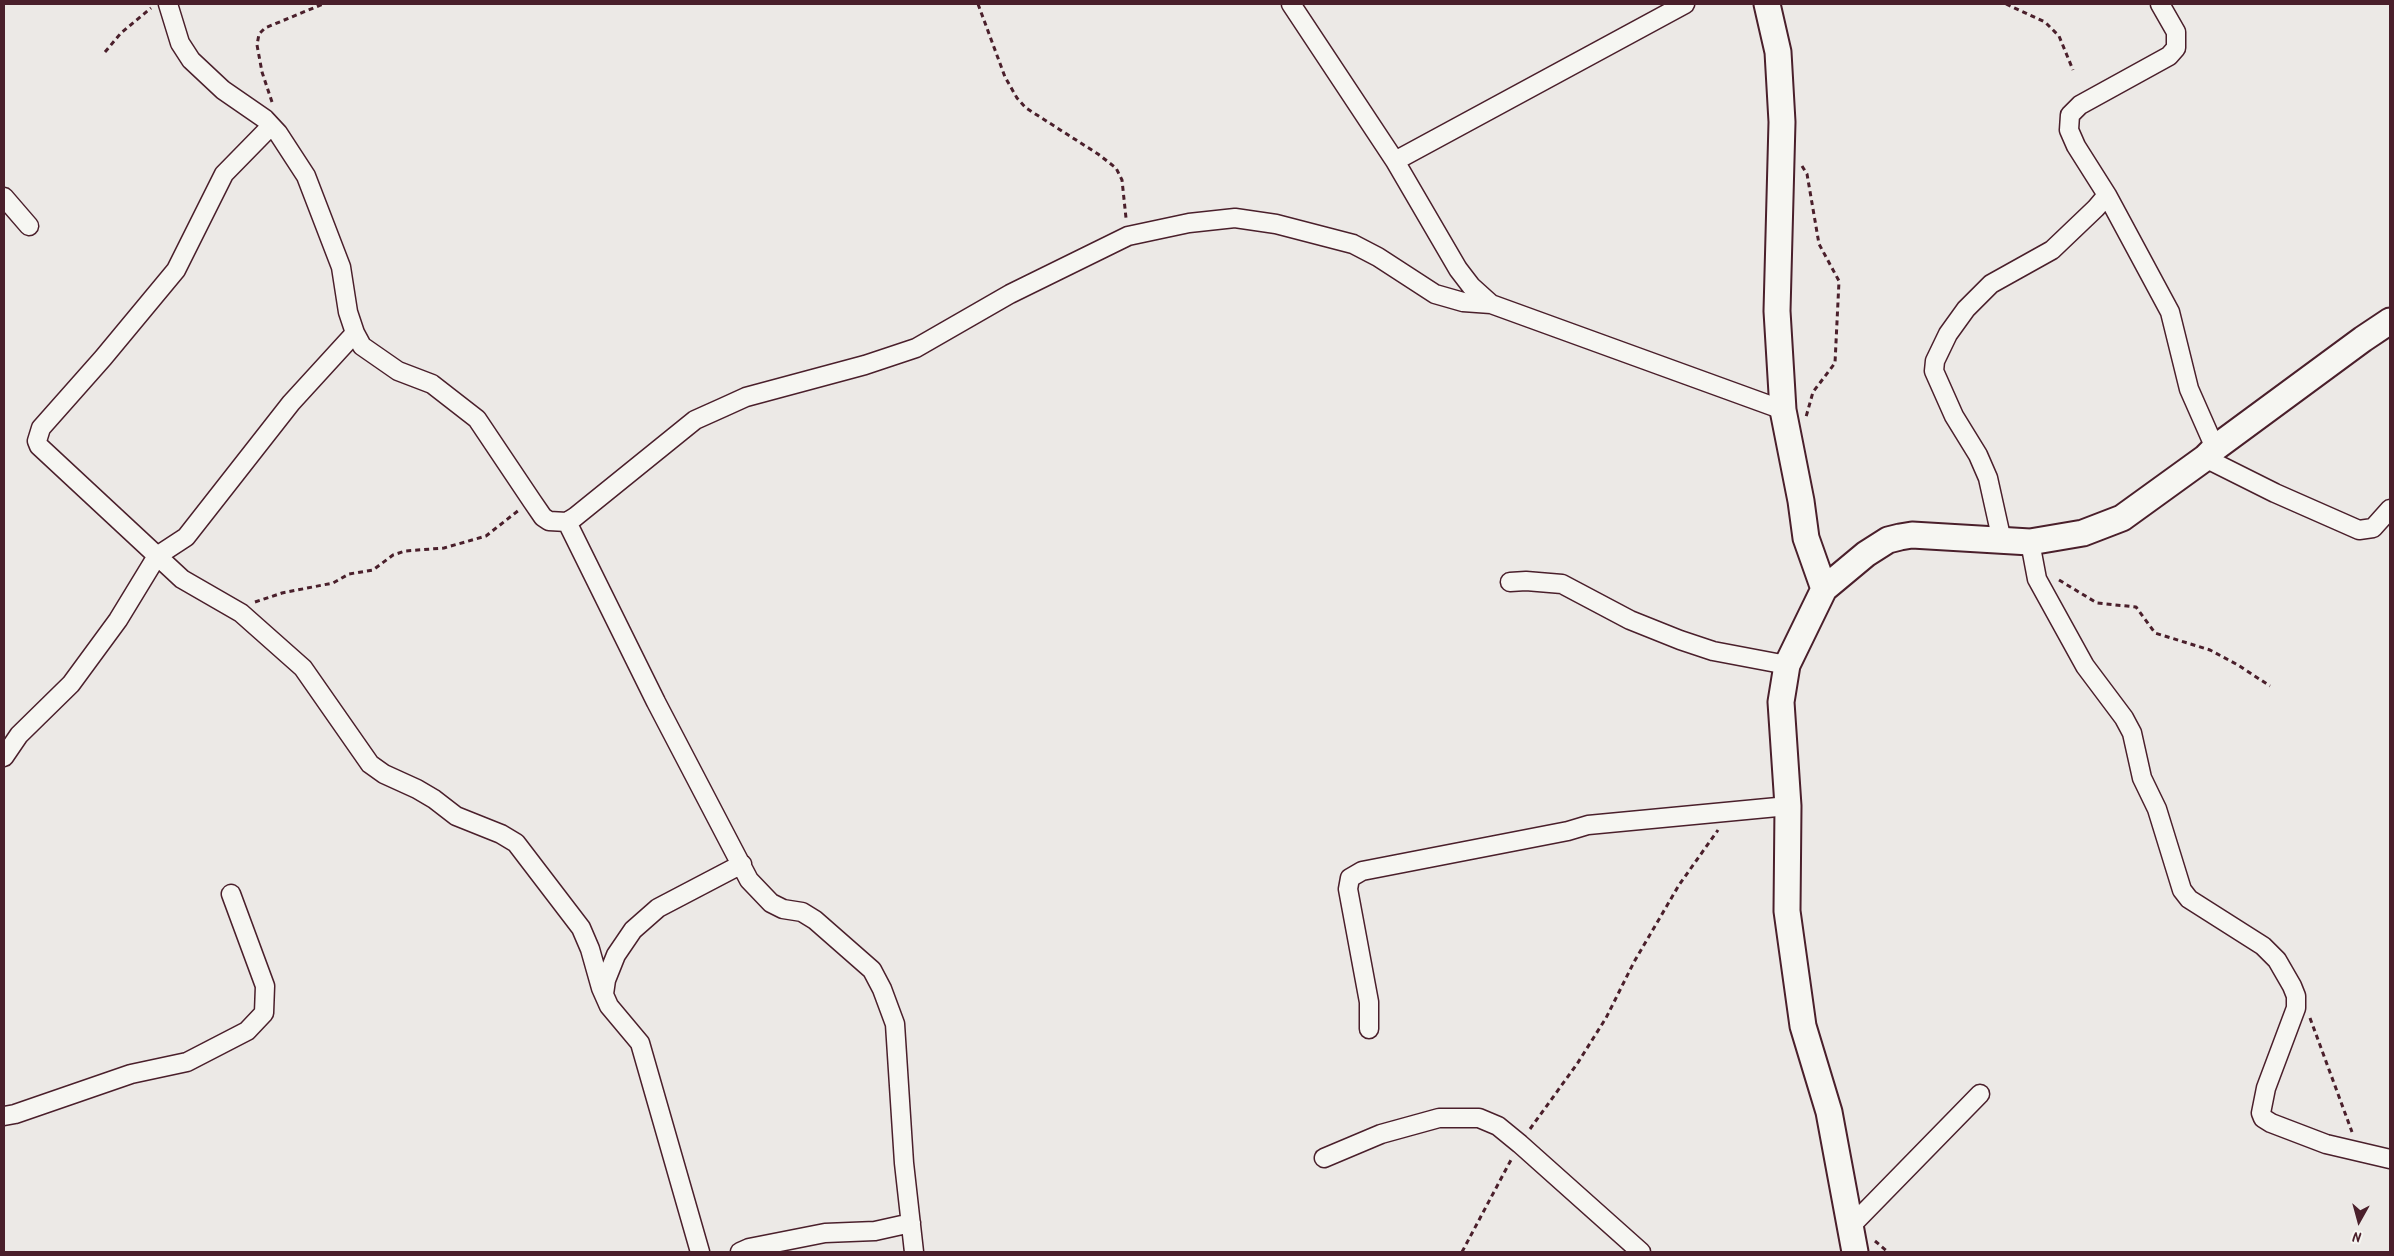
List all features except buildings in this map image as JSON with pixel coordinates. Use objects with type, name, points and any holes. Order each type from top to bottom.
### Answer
[{"type":"street","points":[[168,4],[177,35],[191,60],[224,90],[273,117],[306,176],[319,206],[341,267],[348,312],[355,333],[362,346],[398,371],[432,384],[477,419],[543,517],[549,521],[567,522],[695,420],[746,397],[865,365],[916,348],[1010,294],[1128,236],[1189,223],[1236,218],[1276,224],[1353,244],[1378,257],[1435,294],[1463,302],[1491,304],[1783,410]]},
{"type":"street","points":[[1291,4],[1395,160],[1458,269],[1471,286],[1491,304]]},
{"type":"street","points":[[1395,160],[1685,4]]},
{"type":"street","points":[[1768,4],[1778,52],[1782,114],[1777,311],[1783,410],[1802,501],[1806,538],[1824,589]]},
{"type":"street","points":[[2160,4],[2176,32],[2176,48],[2169,56],[2080,105],[2070,115],[2069,130],[2076,146],[2107,195],[2170,312],[2189,389],[2210,453],[2308,509],[2359,530],[2373,528],[2390,509]]},
{"type":"street","points":[[273,117],[224,174],[183,258],[161,291],[38,433],[39,446],[182,579],[241,613],[303,668],[370,764],[384,774],[423,792],[456,816],[501,834],[516,843],[581,928],[590,949],[604,994],[617,1017],[640,1042],[700,1252]]},
{"type":"street","points":[[2002,541],[1988,478],[1978,455],[1954,416],[1934,371],[1935,361],[1948,334],[1966,309],[1991,284],[2052,250],[2107,195]]},
{"type":"street","points":[[4,197],[29,226]]},
{"type":"street","points":[[1855,1252],[1829,1112],[1803,1026],[1787,911],[1788,806],[1781,702],[1787,666],[1824,589],[1866,554],[1888,540],[1900,537],[1912,535],[2002,541],[2031,553],[2122,518],[2390,321]]},
{"type":"street","points":[[4,757],[19,735],[71,684],[118,620],[157,556],[186,537],[291,403],[355,333]]},
{"type":"street","points":[[567,522],[656,702],[749,880],[771,903],[783,909],[808,915],[863,962],[877,978],[888,1000],[895,1024],[904,1163],[914,1252]]},
{"type":"street","points":[[2031,553],[2037,579],[2085,666],[2124,718],[2132,733],[2142,778],[2157,809],[2182,890],[2190,899],[2263,946],[2277,960],[2292,986],[2296,996],[2296,1008],[2266,1088],[2261,1113],[2263,1118],[2271,1123],[2326,1144],[2390,1159]]},
{"type":"street","points":[[1510,582],[1526,581],[1562,584],[1630,620],[1680,640],[1713,651],[1787,666]]},
{"type":"street","points":[[1369,1029],[1369,1002],[1348,889],[1350,878],[1362,871],[1568,831],[1588,825],[1788,806]]},
{"type":"street","points":[[604,994],[606,980],[616,955],[633,930],[658,908],[742,864]]},
{"type":"street","points":[[4,1116],[131,1074],[187,1062],[246,1031],[264,1013],[265,986],[230,894]]},
{"type":"street","points":[[1851,1226],[1980,1094]]},
{"type":"street","points":[[1324,1158],[1381,1134],[1439,1118],[1479,1118],[1498,1126],[1520,1144],[1641,1252]]},
{"type":"street","points":[[740,1252],[749,1248],[826,1233],[876,1231],[911,1223]]},
{"type":"path","points":[[105,52],[121,33],[145,11],[158,4]]},
{"type":"path","points":[[309,10],[311,4]]},
{"type":"path","points":[[273,117],[257,45],[259,34],[265,28],[322,4]]},
{"type":"path","points":[[978,4],[1005,77],[1017,98],[1026,108],[1098,154],[1116,168],[1122,180],[1128,236]]},
{"type":"path","points":[[2006,4],[2046,22],[2059,36],[2073,70]]},
{"type":"path","points":[[1800,162],[1807,174],[1819,244],[1838,281],[1835,363],[1813,392],[1804,424]]},
{"type":"path","points":[[241,613],[257,600],[333,582],[349,574],[373,570],[393,555],[405,551],[444,548],[486,536],[532,501]]},
{"type":"path","points":[[2031,553],[2097,603],[2136,607],[2155,633],[2210,650],[2238,665],[2270,686]]},
{"type":"path","points":[[1462,1252],[1520,1144],[1577,1064],[1606,1018],[1679,885],[1732,812]]},
{"type":"path","points":[[2309,1015],[2358,1152]]}]
